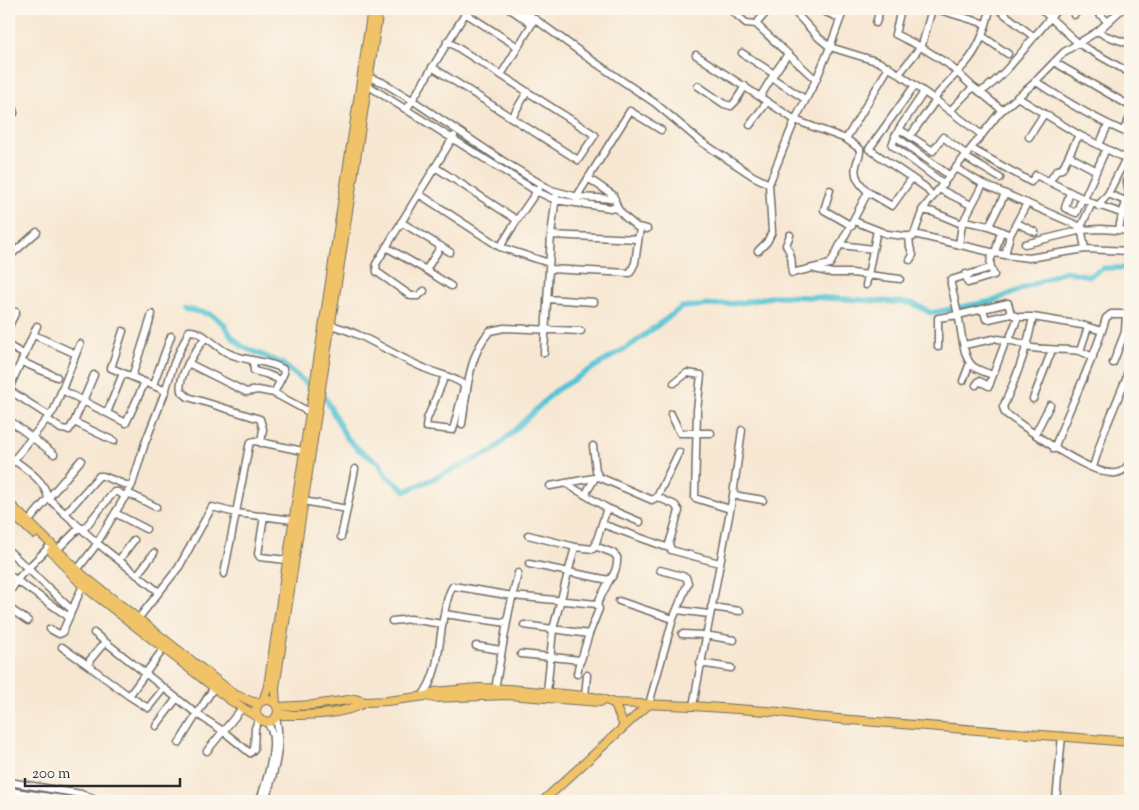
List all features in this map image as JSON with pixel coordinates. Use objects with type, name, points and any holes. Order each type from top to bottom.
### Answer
[{"type":"main road","points":[[9,511],[77,570],[243,707],[261,719],[272,721],[276,711],[275,688],[330,325],[372,9]]},
{"type":"main road","points":[[261,719],[256,709],[262,701],[268,686],[309,412],[364,80],[379,9]]},
{"type":"main road","points":[[9,503],[52,547],[83,585],[164,648],[216,684],[253,702],[272,701],[276,711]]},
{"type":"main road","points":[[276,711],[355,698],[366,702],[398,700],[457,689],[495,689],[599,698],[612,702],[624,726]]},
{"type":"main road","points":[[424,696],[434,698],[507,695],[598,703],[693,706],[1130,742]]},
{"type":"main road","points":[[276,711],[320,714],[357,707],[366,702]]},
{"type":"main road","points":[[543,801],[649,704]]},
{"type":"street","points":[[501,75],[532,24],[510,9]]},
{"type":"street","points":[[521,9],[655,104],[700,141],[753,176],[769,184]]},
{"type":"street","points":[[730,9],[746,22],[756,24],[816,80]]},
{"type":"street","points":[[756,24],[769,9]]},
{"type":"street","points":[[818,9],[840,18]]},
{"type":"street","points":[[758,251],[767,242],[772,232],[769,184],[795,120],[816,80],[844,9]]},
{"type":"street","points":[[876,23],[880,9]]},
{"type":"street","points":[[901,9],[895,34],[948,64],[1002,110]]},
{"type":"street","points":[[899,74],[921,47],[934,9],[986,24]]},
{"type":"street","points":[[910,136],[935,99],[970,58],[982,36],[990,9]]},
{"type":"street","points":[[998,9],[1034,37]]},
{"type":"street","points":[[1041,9],[1055,12],[1079,44],[1130,73]]},
{"type":"street","points":[[1074,15],[1080,9]]},
{"type":"street","points":[[1094,9],[1108,22]]},
{"type":"street","points":[[910,260],[912,235],[922,210],[1002,110],[1064,52],[1098,31],[1122,9]]},
{"type":"street","points":[[794,10],[819,38],[830,47],[890,67],[982,136]]},
{"type":"street","points":[[407,109],[466,11],[518,47]]},
{"type":"street","points":[[980,92],[988,88],[1007,68],[1055,12]]},
{"type":"street","points":[[1098,31],[1130,44]]},
{"type":"street","points":[[982,36],[1008,54]]},
{"type":"street","points":[[432,67],[578,160],[595,135],[447,41]]},
{"type":"street","points":[[742,54],[805,99]]},
{"type":"street","points":[[760,97],[788,54]]},
{"type":"street","points":[[696,55],[795,120],[846,138],[860,149],[856,165],[856,173],[860,184],[868,192],[892,206],[912,178]]},
{"type":"street","points":[[1054,62],[1130,106]]},
{"type":"street","points":[[846,138],[890,67]]},
{"type":"street","points":[[364,80],[382,82],[557,193],[577,200],[618,208]]},
{"type":"street","points":[[364,80],[452,138],[536,191],[554,200],[615,199]]},
{"type":"street","points":[[1035,81],[1108,125],[1130,134]]},
{"type":"street","points":[[915,85],[869,149],[925,187],[933,197]]},
{"type":"street","points":[[698,86],[724,104],[731,106],[745,86]]},
{"type":"street","points":[[950,111],[973,87]]},
{"type":"street","points":[[512,117],[527,92]]},
{"type":"street","points":[[924,92],[895,136],[892,142],[894,148],[942,186],[971,205]]},
{"type":"street","points":[[9,93],[14,113],[9,115]]},
{"type":"street","points":[[1017,98],[1079,135],[1128,159],[1121,168],[1108,194],[1095,204],[1081,228],[1085,249]]},
{"type":"street","points":[[750,124],[767,102]]},
{"type":"street","points":[[577,200],[588,178],[630,111],[661,130]]},
{"type":"street","points":[[1028,138],[1044,114]]},
{"type":"street","points":[[1123,131],[1130,118]]},
{"type":"street","points":[[1099,145],[1108,125]]},
{"type":"street","points":[[899,129],[933,151],[943,137],[966,156],[1000,178]]},
{"type":"street","points":[[424,290],[418,296],[413,297],[378,272],[376,264],[457,131]]},
{"type":"street","points":[[1049,182],[1057,170],[1062,169],[1079,135]]},
{"type":"street","points":[[895,136],[950,176]]},
{"type":"street","points":[[972,148],[1031,182],[1036,174],[1083,199],[1130,216]]},
{"type":"street","points":[[1070,192],[1065,208],[1076,213],[1106,148]]},
{"type":"street","points":[[1068,156],[1095,170]]},
{"type":"street","points":[[435,167],[516,220]]},
{"type":"street","points":[[956,168],[983,184],[1081,228]]},
{"type":"street","points":[[1119,229],[1122,214],[1128,201],[1130,173],[1121,168]]},
{"type":"street","points":[[418,194],[500,247],[549,266],[630,272],[636,263],[638,239],[643,229],[624,217],[610,192],[588,178]]},
{"type":"street","points":[[500,247],[541,184]]},
{"type":"street","points":[[959,245],[963,222],[983,184]]},
{"type":"street","points":[[830,190],[824,210],[853,223],[887,234],[912,235],[1005,255],[1029,258],[1085,249],[1130,251]]},
{"type":"street","points":[[790,235],[786,244],[790,251],[792,273],[830,264],[868,192]]},
{"type":"street","points":[[544,353],[551,235],[554,200],[557,193]]},
{"type":"street","points":[[989,226],[1005,194]]},
{"type":"street","points":[[1108,194],[1128,201]]},
{"type":"street","points":[[1005,255],[1010,235],[1027,203]]},
{"type":"street","points":[[922,210],[963,222],[989,226],[1010,235]]},
{"type":"street","points":[[402,222],[450,252]]},
{"type":"street","points":[[1017,223],[1035,232]]},
{"type":"street","points":[[1025,244],[1081,228],[1130,230]]},
{"type":"street","points":[[866,285],[877,230]]},
{"type":"street","points":[[993,375],[975,368],[970,363],[966,354],[951,280],[990,268],[991,258],[995,253],[1001,231]]},
{"type":"street","points":[[10,256],[37,232]]},
{"type":"street","points":[[551,235],[638,239]]},
{"type":"street","points":[[841,245],[873,249]]},
{"type":"street","points":[[426,270],[441,246]]},
{"type":"street","points":[[386,247],[451,286]]},
{"type":"street","points":[[813,269],[832,273],[868,274],[900,279]]},
{"type":"street","points":[[547,299],[594,302]]},
{"type":"street","points":[[938,347],[938,318],[957,311],[983,309],[1008,303],[1011,314]]},
{"type":"street","points":[[983,309],[986,319],[1011,314],[1088,327],[1102,332]]},
{"type":"street","points":[[9,326],[16,312]]},
{"type":"street","points":[[132,376],[152,314]]},
{"type":"street","points":[[1054,448],[1093,357],[1106,318],[1108,316],[1128,314],[1125,332],[1112,363]]},
{"type":"street","points":[[976,385],[979,381],[989,386],[1018,316]]},
{"type":"street","points":[[1033,317],[1018,375],[1003,407],[1005,413],[1054,448],[1108,473],[1125,470],[1130,462]]},
{"type":"street","points":[[330,325],[354,332],[417,365],[459,381],[463,384],[464,388],[453,430],[426,426],[427,419],[445,376]]},
{"type":"street","points":[[38,326],[9,390],[65,430],[69,430],[94,375]]},
{"type":"street","points":[[1080,351],[1088,327]]},
{"type":"street","points":[[462,424],[471,372],[481,342],[485,336],[494,329],[581,331]]},
{"type":"street","points":[[123,331],[111,366],[113,370],[166,391]]},
{"type":"street","points":[[77,570],[97,543],[128,492],[166,391],[174,363],[189,331],[194,331],[231,355],[283,368],[284,372],[274,393]]},
{"type":"street","points":[[34,335],[76,354]]},
{"type":"street","points":[[152,385],[171,336]]},
{"type":"street","points":[[204,338],[188,364],[180,388],[188,397],[260,419],[262,429],[261,443]]},
{"type":"street","points":[[964,345],[995,339],[1007,340],[1041,350],[1061,348],[1080,351],[1093,357]]},
{"type":"street","points":[[80,344],[54,410],[33,437],[10,460],[36,477],[46,490],[48,498],[81,529],[159,592]]},
{"type":"street","points":[[9,346],[25,355]]},
{"type":"street","points":[[1033,399],[1052,350]]},
{"type":"street","points":[[253,361],[254,371],[280,380]]},
{"type":"street","points":[[1094,467],[1104,432],[1126,379],[1130,361]]},
{"type":"street","points":[[22,362],[57,377]]},
{"type":"street","points":[[963,381],[970,363]]},
{"type":"street","points":[[188,364],[246,392],[258,390],[274,393],[309,412]]},
{"type":"street","points":[[107,413],[123,373]]},
{"type":"street","points":[[674,383],[687,373],[701,375],[697,410],[695,498],[730,509]]},
{"type":"street","points":[[62,390],[126,423],[145,382]]},
{"type":"street","points":[[1035,434],[1050,405]]},
{"type":"street","points":[[671,414],[678,431],[684,434],[711,433]]},
{"type":"street","points":[[9,420],[54,454]]},
{"type":"street","points":[[74,422],[114,441]]},
{"type":"street","points":[[693,706],[733,495],[742,430]]},
{"type":"street","points":[[224,574],[251,442],[303,451]]},
{"type":"street","points":[[585,495],[597,477],[593,446]]},
{"type":"street","points":[[550,486],[597,477],[652,500],[657,497],[680,452]]},
{"type":"street","points":[[28,522],[81,460]]},
{"type":"street","points":[[341,536],[354,469]]},
{"type":"street","points":[[65,514],[99,476],[103,476],[156,507]]},
{"type":"street","points":[[565,483],[607,508],[640,522]]},
{"type":"street","points":[[9,593],[27,569],[52,547],[81,529],[114,492],[128,492]]},
{"type":"street","points":[[733,495],[763,500]]},
{"type":"street","points":[[657,497],[675,505],[679,511],[669,548]]},
{"type":"street","points":[[303,501],[347,509]]},
{"type":"street","points":[[138,619],[179,568],[210,509],[214,507],[236,513],[293,520]]},
{"type":"street","points":[[528,535],[575,547],[593,549],[607,508]]},
{"type":"street","points":[[116,513],[146,529]]},
{"type":"street","points":[[264,516],[258,554],[264,558],[287,560]]},
{"type":"street","points":[[602,524],[688,556],[719,563]]},
{"type":"street","points":[[119,560],[134,540]]},
{"type":"street","points":[[577,674],[578,664],[599,609],[597,604],[613,576],[618,562],[617,557],[613,553],[595,546]]},
{"type":"street","points":[[547,692],[553,629],[575,547]]},
{"type":"street","points":[[9,552],[71,614]]},
{"type":"street","points":[[137,574],[154,553]]},
{"type":"street","points":[[529,564],[607,580],[610,579]]},
{"type":"street","points":[[649,704],[674,619],[688,583],[688,579],[660,570]]},
{"type":"street","points":[[495,689],[506,623],[518,573]]},
{"type":"street","points":[[9,575],[71,614]]},
{"type":"street","points":[[50,629],[61,634],[83,585]]},
{"type":"street","points":[[424,696],[435,671],[444,614],[450,592],[454,586],[512,596],[597,604]]},
{"type":"street","points":[[619,601],[674,619]]},
{"type":"street","points":[[711,607],[740,611]]},
{"type":"street","points":[[9,608],[28,622]]},
{"type":"street","points":[[677,610],[709,614]]},
{"type":"street","points":[[444,614],[506,623]]},
{"type":"street","points":[[392,621],[411,619],[442,624]]},
{"type":"street","points":[[524,625],[589,634]]},
{"type":"street","points":[[94,632],[250,754],[254,750],[255,728],[261,719],[273,731],[270,770],[260,801]]},
{"type":"street","points":[[682,634],[705,635],[734,640]]},
{"type":"street","points":[[89,666],[90,660],[105,642]]},
{"type":"street","points":[[476,646],[501,650]]},
{"type":"street","points":[[62,647],[148,708],[164,688]]},
{"type":"street","points":[[130,696],[164,648]]},
{"type":"street","points":[[521,654],[581,660]]},
{"type":"street","points":[[700,663],[731,668]]},
{"type":"street","points":[[585,696],[587,675]]},
{"type":"street","points":[[179,743],[216,684]]},
{"type":"street","points":[[156,726],[177,698]]},
{"type":"street","points":[[207,751],[243,707]]},
{"type":"street","points":[[265,801],[275,771],[279,744],[276,711]]},
{"type":"street","points":[[1056,801],[1062,736]]},
{"type":"street","points":[[9,800],[10,782],[82,794],[100,801]]},
{"type":"street","points":[[10,791],[76,801]]},
{"type":"waterway","points":[[322,395],[346,437],[358,449],[380,464],[385,475],[406,491],[493,451],[555,391],[634,343],[682,307],[740,303],[775,296],[912,303],[931,313],[993,301],[1065,271],[1089,276],[1104,268],[1130,268]]},
{"type":"waterway","points":[[185,309],[210,314],[223,323],[232,337],[243,347],[281,363],[310,386]]}]
